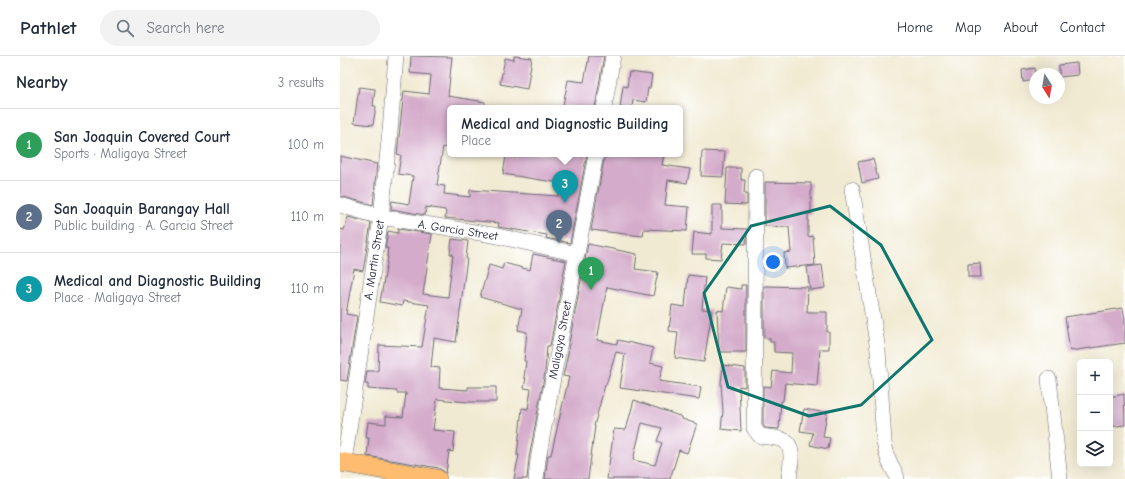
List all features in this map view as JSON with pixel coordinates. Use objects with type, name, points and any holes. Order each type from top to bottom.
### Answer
[{"type":"main road","points":[[342,462],[437,479]]},
{"type":"street","name":"A. Martin Street","points":[[342,462],[381,217],[396,56]]},
{"type":"street","points":[[605,105],[613,56]]},
{"type":"street","name":"Maligaya Street","points":[[536,479],[555,364],[595,157]]},
{"type":"street","points":[[756,176],[754,428],[760,436],[783,440],[788,444],[791,449],[789,479]]},
{"type":"street","points":[[852,189],[878,350],[884,442],[886,452],[896,472],[897,479]]},
{"type":"street","name":"A. Garcia Street","points":[[340,205],[381,217],[493,235],[577,254]]},
{"type":"street","points":[[1049,379],[1060,479]]},
{"type":"highlighted area","points":[[830,206],[881,245],[932,340],[861,405],[809,416],[728,387],[704,293],[751,226]]},
{"type":"building","points":[[411,56],[452,57],[448,96],[485,102],[485,105],[447,105],[447,148],[443,147],[437,185],[445,186],[444,194],[470,197],[470,190],[558,196],[560,183],[503,174],[506,157],[586,157],[570,243],[546,238],[547,235],[498,227],[499,223],[445,218],[445,210],[426,207],[425,215],[391,209],[392,201],[409,204],[413,176],[398,174],[401,155],[397,154],[404,91],[429,94],[431,75],[410,73]]},
{"type":"building","points":[[514,56],[532,58],[527,89],[500,84],[505,58],[514,60]]},
{"type":"building","points":[[589,56],[604,56],[596,105],[563,105],[568,80],[584,82]]},
{"type":"building","points":[[1077,63],[1078,75],[1065,76],[1065,68],[1059,68],[1059,65]]},
{"type":"building","points":[[1029,69],[1029,81],[1023,82],[1022,70]]},
{"type":"building","points":[[629,72],[652,75],[646,102],[633,100],[632,105],[620,105],[623,86],[627,87]]},
{"type":"building","points":[[359,87],[375,89],[373,106],[376,106],[373,125],[354,123]]},
{"type":"building","points":[[702,151],[725,152],[723,177],[701,176]]},
{"type":"building","points":[[340,156],[377,164],[373,205],[340,196]]},
{"type":"building","points":[[604,157],[663,157],[662,165],[690,169],[687,183],[668,180],[665,205],[689,207],[687,231],[644,229],[643,236],[591,230]]},
{"type":"building","points":[[873,159],[878,179],[862,183],[858,162]]},
{"type":"building","points":[[727,168],[741,168],[741,180],[745,180],[744,194],[747,194],[747,205],[725,204]]},
{"type":"building","points":[[765,182],[811,183],[811,214],[808,214],[808,237],[813,236],[815,265],[785,268],[784,253],[791,252],[789,227],[765,226]]},
{"type":"building","points":[[712,205],[722,205],[722,228],[747,229],[746,244],[723,243],[721,259],[706,258],[706,254],[692,254],[694,232],[712,234]]},
{"type":"building","points":[[348,217],[371,223],[363,271],[354,269],[346,314],[357,316],[347,381],[340,380],[340,229],[344,230]]},
{"type":"building","points":[[398,229],[432,234],[423,294],[448,297],[453,254],[450,254],[452,239],[468,241],[456,342],[434,338],[431,367],[440,368],[439,388],[468,390],[468,387],[496,387],[496,402],[468,402],[437,399],[433,430],[455,432],[453,452],[449,451],[446,473],[439,468],[367,456],[369,438],[366,438],[368,422],[386,424],[386,416],[403,417],[406,393],[368,389],[368,384],[365,384],[367,371],[378,371],[379,345],[422,347],[429,305],[403,301],[402,306],[380,302],[388,257],[388,248],[385,248],[388,231],[398,233]]},
{"type":"building","points":[[588,244],[637,254],[635,269],[658,272],[653,296],[607,287],[597,340],[617,344],[618,340],[653,348],[650,363],[663,366],[659,381],[701,387],[699,399],[620,388],[625,354],[616,352],[594,426],[588,479],[545,479],[548,455],[551,455],[569,377],[563,376]]},
{"type":"building","points":[[533,254],[566,261],[550,346],[547,346],[545,372],[529,458],[527,479],[514,479],[519,455],[517,455],[522,408],[528,409],[531,389],[524,388],[526,378],[524,378],[526,361],[524,361],[527,332],[518,330],[522,309],[480,297],[489,265],[502,269],[504,263],[530,270]]},
{"type":"building","points":[[980,263],[981,277],[968,277],[968,264]]},
{"type":"building","points":[[822,265],[825,288],[810,290],[807,267]]},
{"type":"building","points":[[688,275],[705,277],[702,309],[712,310],[704,362],[675,358],[678,332],[669,331],[672,305],[685,307]]},
{"type":"building","points":[[741,285],[746,285],[746,352],[719,352],[717,310],[723,311],[726,287],[741,289]]},
{"type":"building","points":[[764,286],[808,287],[807,312],[827,312],[829,349],[820,349],[817,386],[785,383],[783,401],[781,401],[779,429],[765,428],[763,425],[763,386],[771,387],[773,371],[791,373],[792,353],[774,352],[774,342],[770,342],[770,338],[764,338]]},
{"type":"building","points":[[1123,308],[1125,319],[1125,343],[1070,351],[1065,317]]},
{"type":"building","points":[[723,365],[745,368],[745,387],[739,386],[741,431],[721,429],[723,411],[721,383]]},
{"type":"building","points":[[1124,394],[1125,425],[1113,427],[1113,396]]},
{"type":"building","points":[[634,400],[682,417],[682,419],[697,424],[687,453],[679,450],[670,479],[607,479],[614,429],[626,430]],"holes":[[[642,423],[662,428],[657,441],[662,443],[655,465],[633,460]]]},
{"type":"building","points":[[804,409],[827,413],[823,437],[830,438],[828,449],[810,445],[813,433],[800,431]]},
{"type":"place","name":"Medical and Diagnostic Building","points":[[565,203]]},
{"type":"place","name":"San Joaquin Barangay Hall","points":[[559,243]]},
{"type":"place","name":"San Joaquin Covered Court","points":[[591,290]]}]
